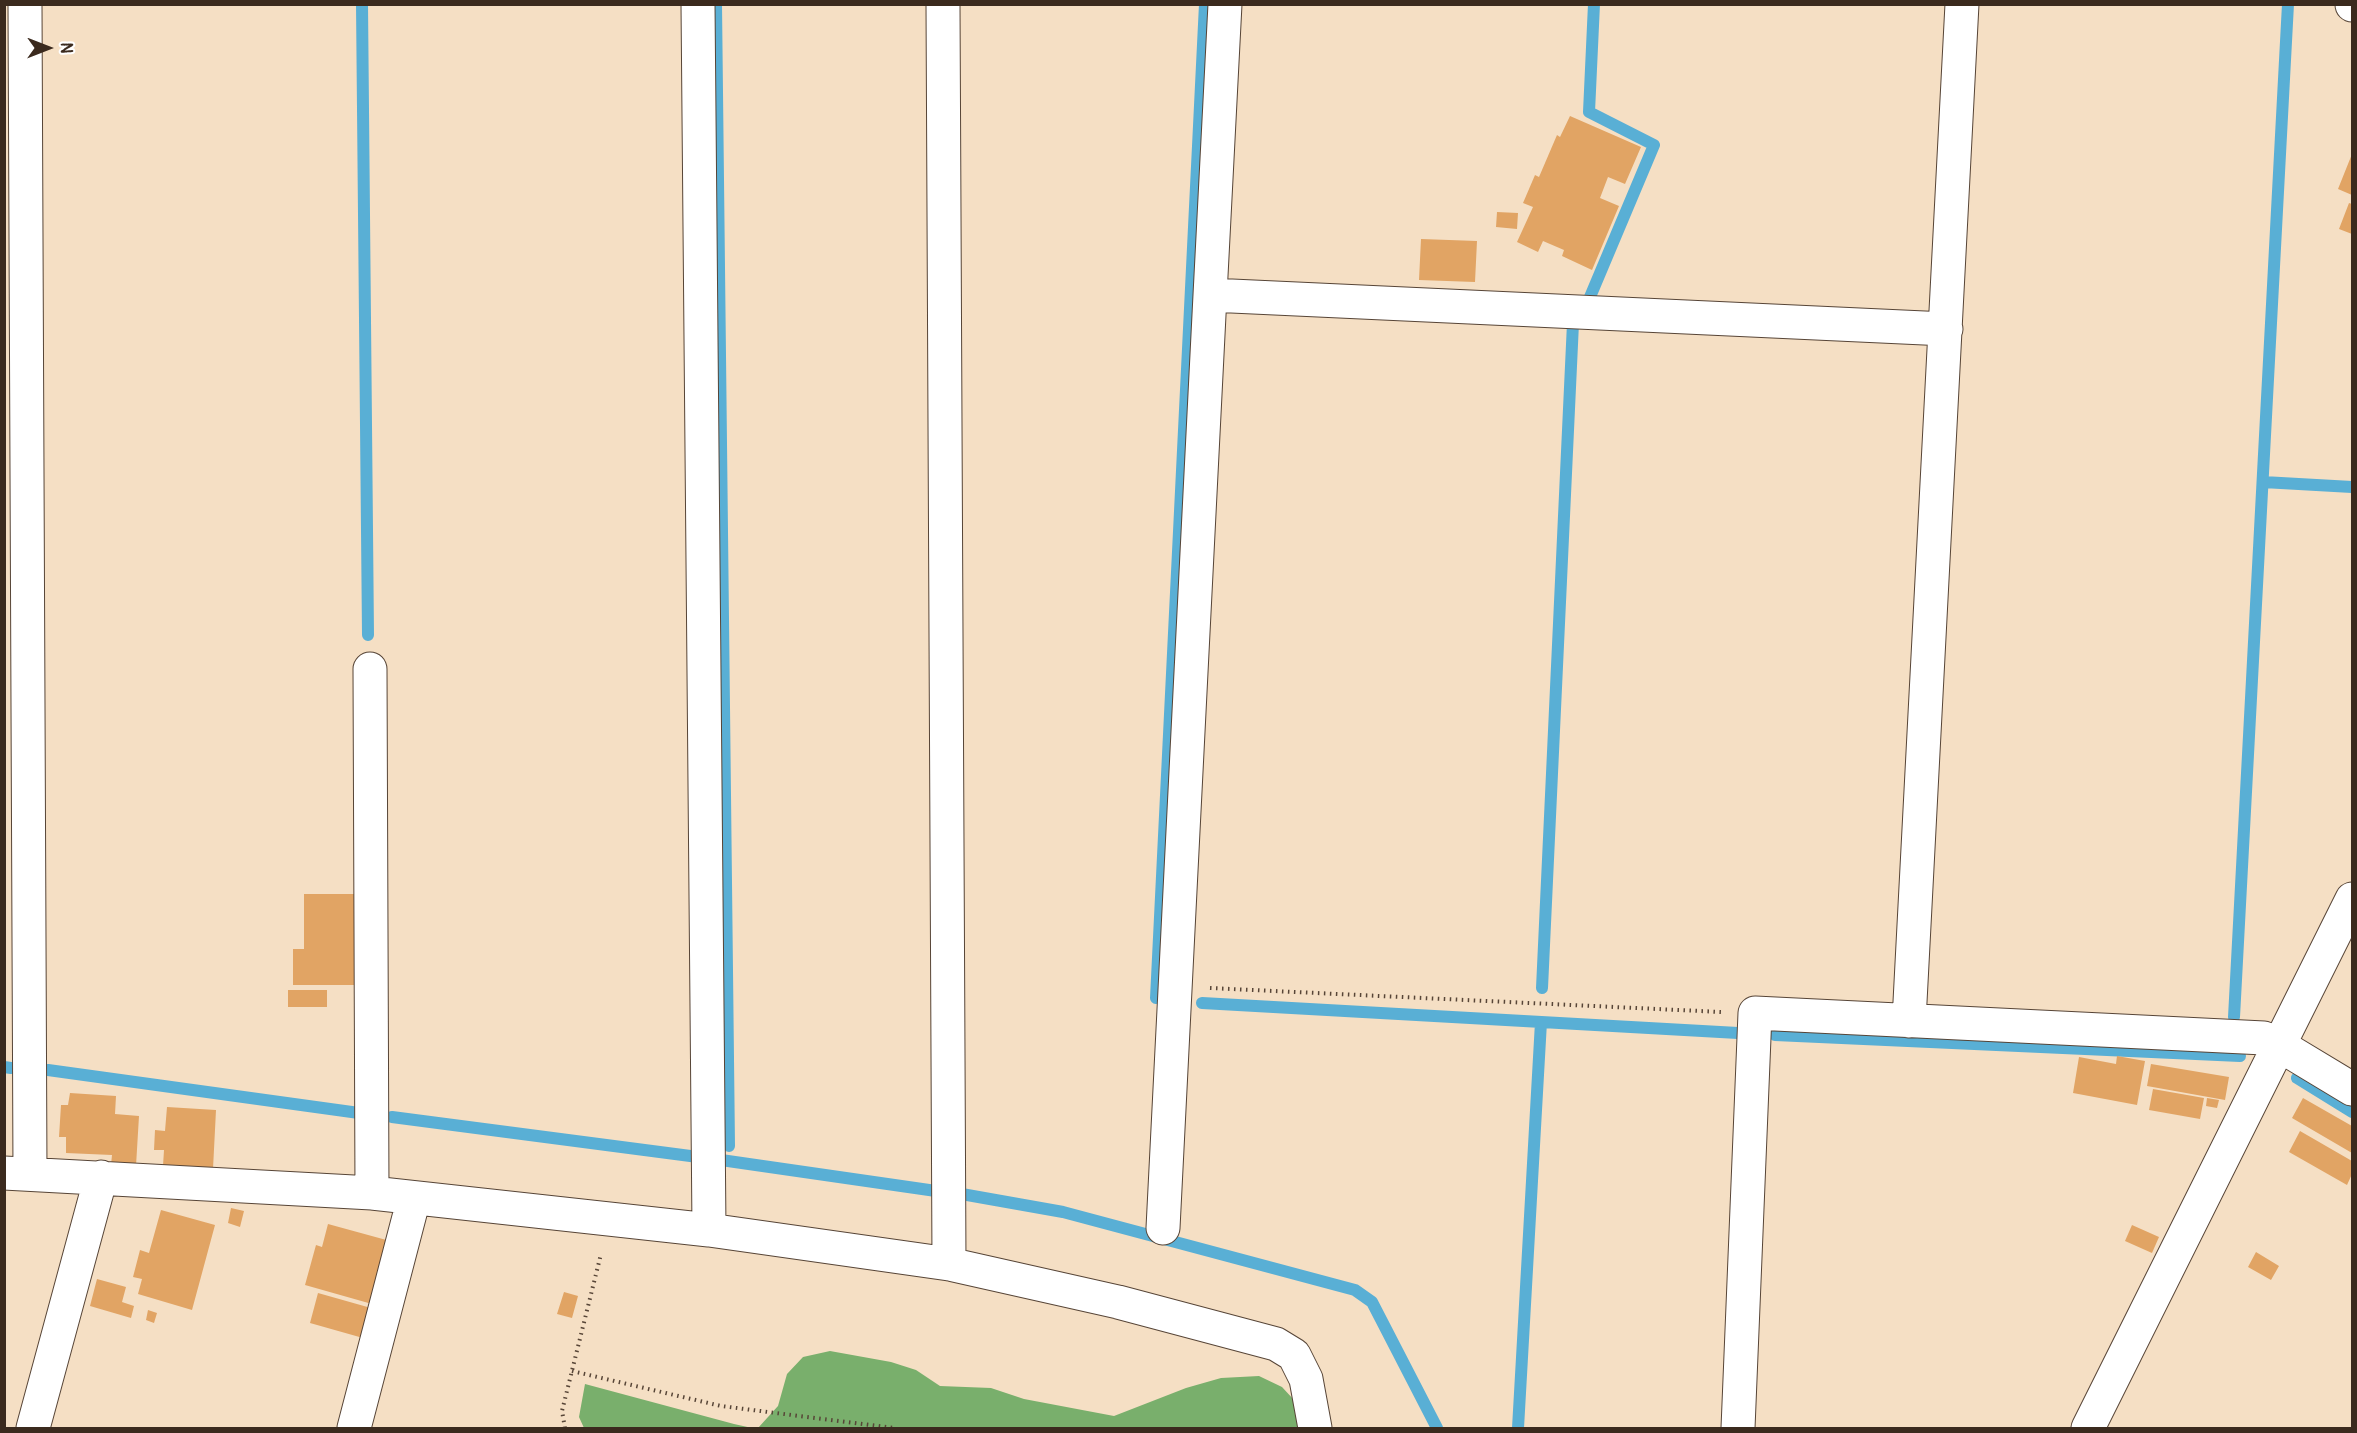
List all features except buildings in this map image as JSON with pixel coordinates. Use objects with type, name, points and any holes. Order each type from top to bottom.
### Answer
[{"type":"street","points":[[25,4],[17,1173],[372,1193],[709,1230],[949,1264],[1118,1302],[1276,1344],[1294,1355],[1306,1380],[1315,1428]]},
{"type":"street","points":[[698,4],[709,1230]]},
{"type":"street","points":[[943,4],[949,1264]]},
{"type":"street","points":[[1163,1228],[1225,4]]},
{"type":"street","points":[[1909,1022],[1962,4]]},
{"type":"street","points":[[1210,295],[1946,329]]},
{"type":"street","points":[[370,669],[372,1193]]},
{"type":"street","points":[[2088,1428],[2352,899]]},
{"type":"street","points":[[1738,1428],[1755,1013],[2264,1038],[2352,1089]]},
{"type":"street","points":[[33,1428],[101,1177]]},
{"type":"street","points":[[354,1428],[414,1198]]},
{"type":"path","points":[[1174,986],[1755,1013]]},
{"type":"path","points":[[565,1428],[562,1411],[610,1220]]},
{"type":"path","points":[[572,1371],[721,1406],[894,1428]]},
{"type":"green space","points":[[830,1351],[891,1362],[916,1370],[940,1386],[991,1388],[1024,1399],[1114,1416],[1186,1388],[1221,1378],[1259,1376],[1282,1387],[1294,1400],[1302,1428],[758,1428],[778,1406],[787,1374],[803,1357]]},
{"type":"green space","points":[[585,1384],[752,1428],[584,1428],[579,1417]]},
{"type":"waterway","points":[[362,4],[368,635]]},
{"type":"waterway","points":[[716,4],[729,1146]]},
{"type":"waterway","points":[[1156,998],[1205,4]]},
{"type":"waterway","points":[[1590,297],[1654,145],[1589,112],[1594,4]]},
{"type":"waterway","points":[[2234,1017],[2288,4]]},
{"type":"waterway","points":[[1542,988],[1573,323]]},
{"type":"waterway","points":[[2263,482],[2352,487]]},
{"type":"waterway","points":[[1202,1003],[1738,1033]]},
{"type":"waterway","points":[[1518,1428],[1541,1022]]},
{"type":"waterway","points":[[1775,1035],[2240,1056]]},
{"type":"waterway","points":[[4,1067],[11,1068]]},
{"type":"waterway","points":[[48,1070],[359,1113]]},
{"type":"waterway","points":[[2297,1078],[2352,1112]]},
{"type":"waterway","points":[[392,1117],[698,1157]]},
{"type":"waterway","points":[[721,1160],[936,1191]]},
{"type":"waterway","points":[[956,1193],[1063,1212],[1355,1290],[1372,1302],[1437,1428]]}]
